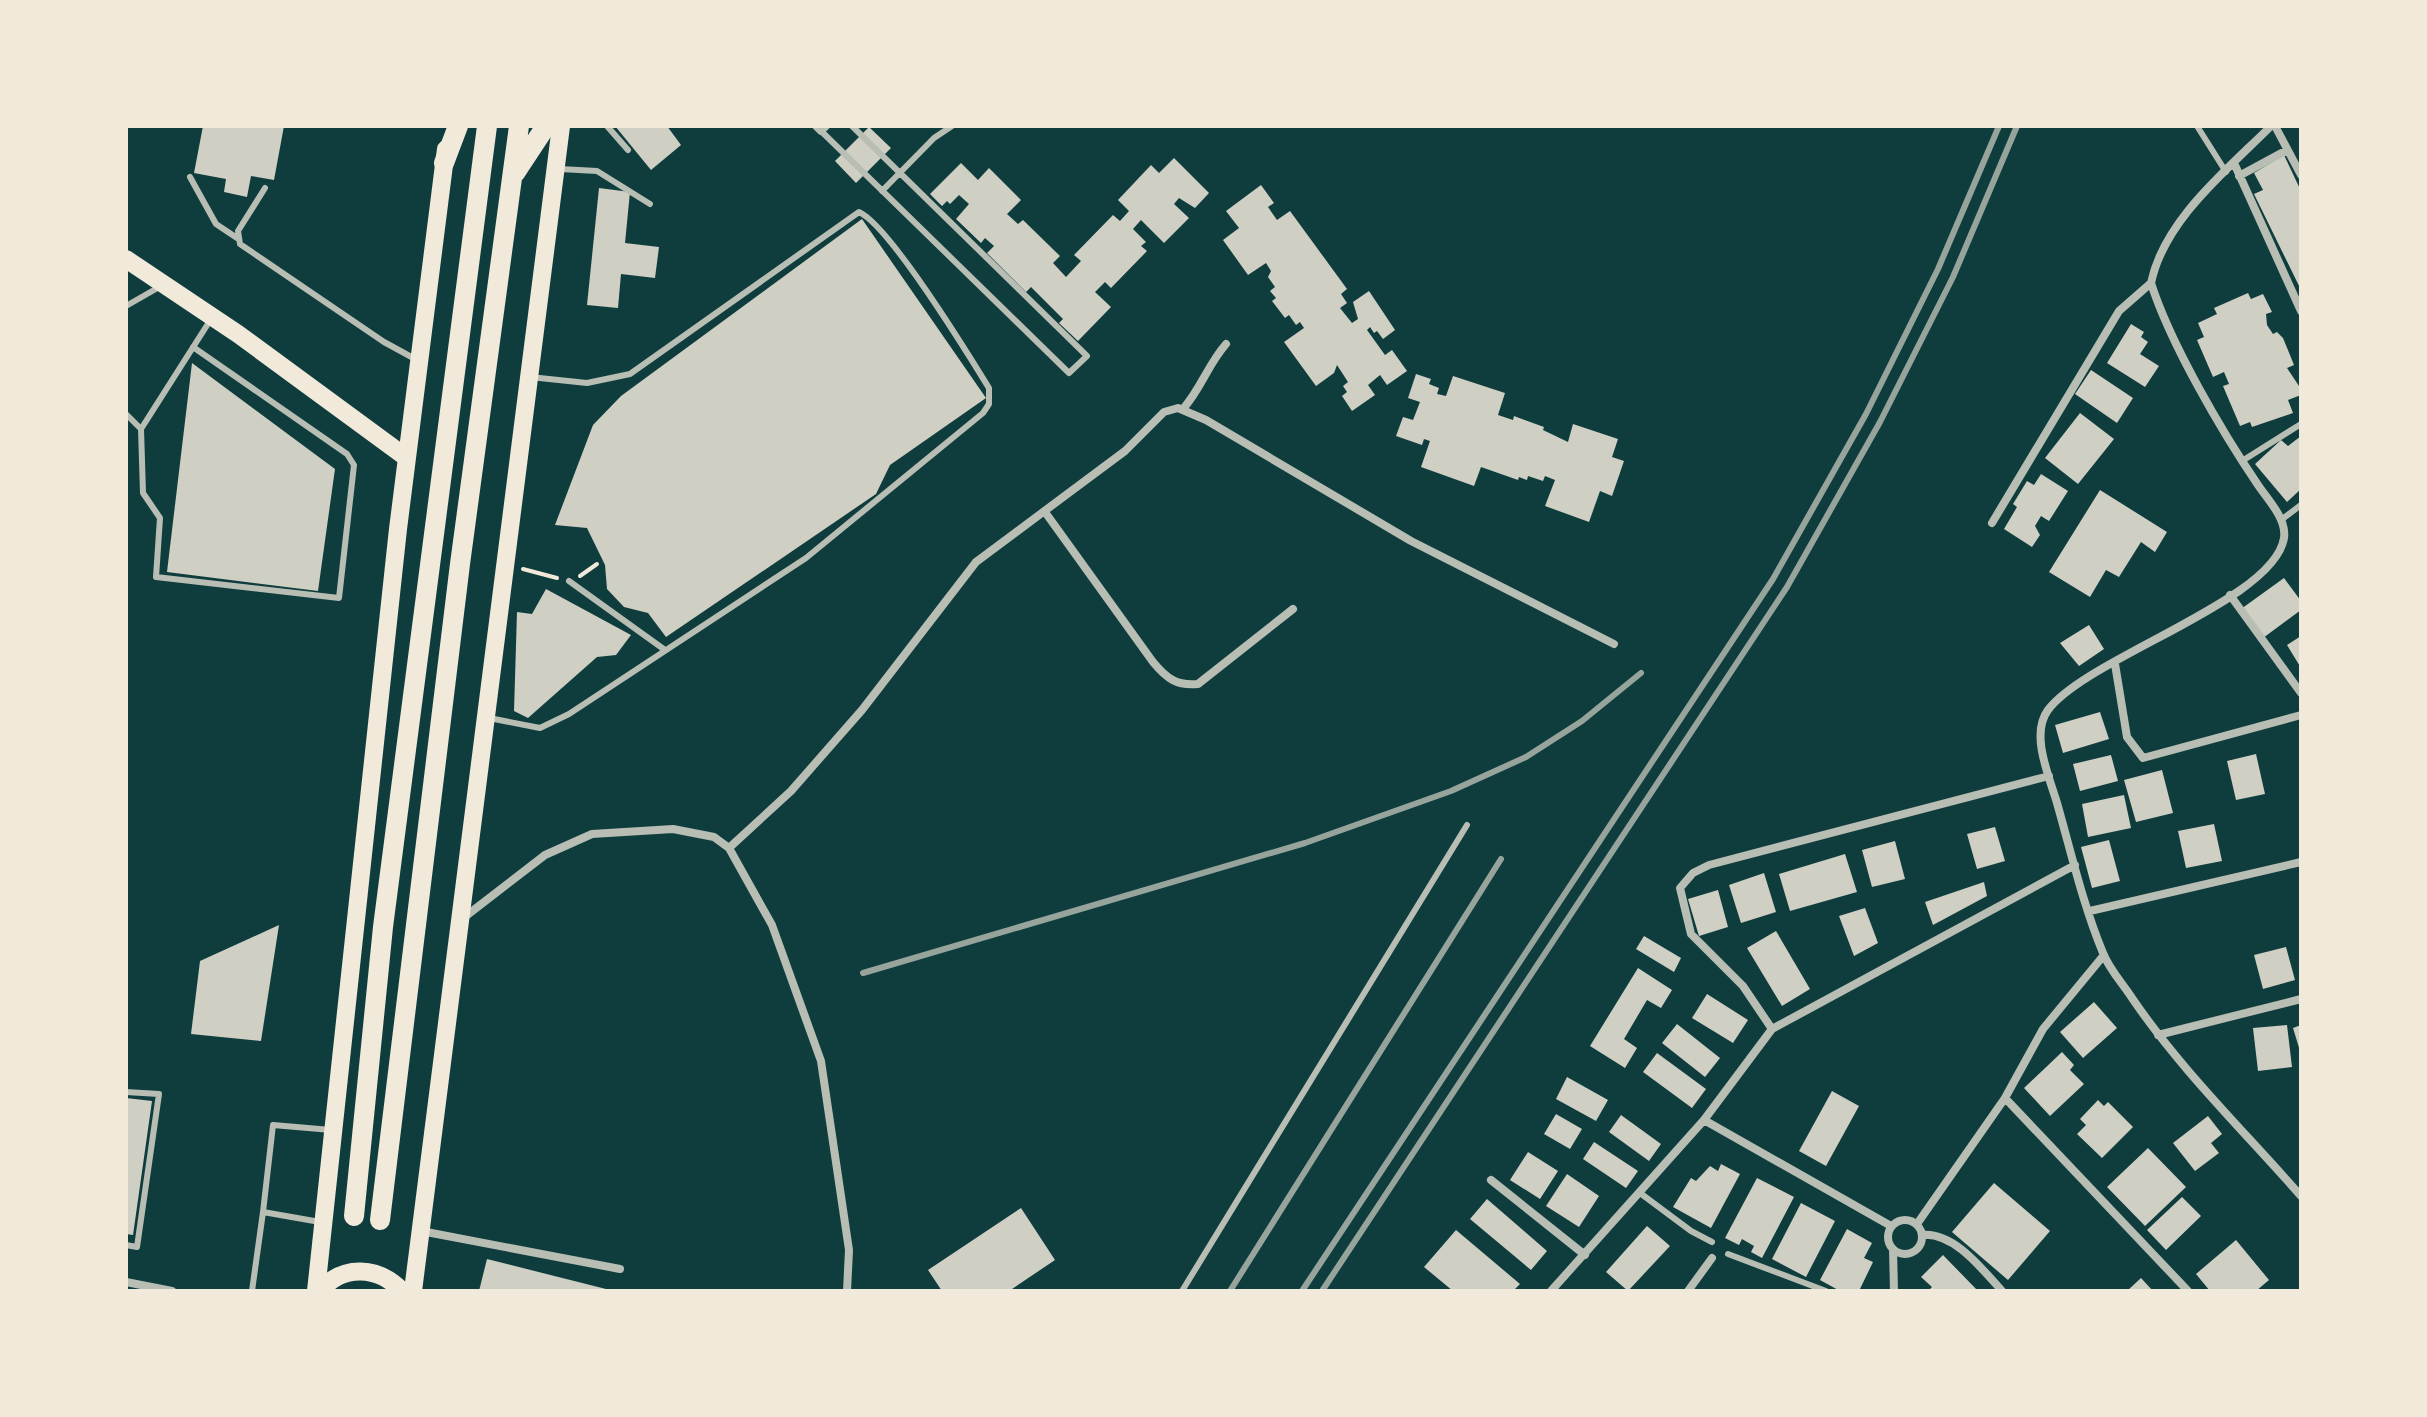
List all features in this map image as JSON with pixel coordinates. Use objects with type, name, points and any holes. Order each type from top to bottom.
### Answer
[{"type":"highway","points":[[444,163],[458,126]]},
{"type":"highway","points":[[354,1216],[383,927],[487,126]]},
{"type":"highway","points":[[380,1220],[458,578],[519,126]]},
{"type":"highway","points":[[513,177],[546,126]]},
{"type":"main road","points":[[318,1291],[407,458],[449,126]]},
{"type":"main road","points":[[413,1291],[561,126]]},
{"type":"main road","points":[[126,259],[213,316],[407,458]]},
{"type":"main road","points":[[318,1291],[337,1277],[357,1271],[377,1273],[402,1291]]},
{"type":"street","points":[[1992,523],[2119,311],[2151,283],[2162,246],[2226,172],[2273,126],[2301,175]]},
{"type":"street","points":[[2239,176],[2287,150]]},
{"type":"street","points":[[2234,163],[2301,311]]},
{"type":"street","points":[[2151,283],[2183,353],[2242,461],[2281,520],[2285,537],[2277,556],[2230,595],[2074,687],[2050,707],[2042,720],[2040,735],[2049,776],[2104,955],[2158,1035],[2301,1196]]},
{"type":"street","points":[[1183,409],[1200,390],[1201,379],[1226,344]]},
{"type":"street","points":[[729,848],[783,800],[862,710],[976,562],[1005,537],[1045,512],[1125,451],[1164,412],[1183,409],[1411,541],[1614,644]]},
{"type":"street","points":[[1045,512],[1153,662],[1164,676],[1180,686],[1198,684],[1293,609]]},
{"type":"street","points":[[2230,595],[2301,693]]},
{"type":"street","points":[[2115,664],[2127,737],[2143,758],[2301,715]]},
{"type":"street","points":[[1772,1029],[1743,986],[1691,934],[1680,888],[1693,873],[1709,865],[2049,776]]},
{"type":"street","points":[[459,921],[545,855],[592,834],[673,829],[714,837],[729,848],[772,925],[821,1061],[849,1250],[847,1291]]},
{"type":"street","points":[[2090,911],[2301,862]]},
{"type":"street","points":[[1551,1291],[1704,1120],[1772,1029],[2075,865]]},
{"type":"street","points":[[1917,1224],[2005,1098],[2043,1029],[2104,955]]},
{"type":"street","points":[[2158,1035],[2301,999]]},
{"type":"street","points":[[2005,1098],[2188,1291]]},
{"type":"street","points":[[1704,1120],[1891,1226]]},
{"type":"street","points":[[1491,1180],[1585,1255]]},
{"type":"street","points":[[1894,1291],[1893,1249],[1888,1238],[1891,1226],[1901,1220],[1917,1224]]},
{"type":"street","points":[[1893,1249],[1905,1254],[1919,1247],[1922,1235],[1917,1224]]},
{"type":"street","points":[[421,1231],[620,1269]]},
{"type":"street","points":[[1922,1235],[1936,1234],[1951,1243],[2002,1291]]},
{"type":"street","points":[[1688,1291],[1712,1258]]},
{"type":"street","points":[[126,1282],[172,1291]]},
{"type":"lane","points":[[607,126],[628,150]]},
{"type":"lane","points":[[821,128],[1069,373],[1087,356],[852,126]]},
{"type":"lane","points":[[882,191],[934,138],[952,126]]},
{"type":"lane","points":[[2197,126],[2226,172]]},
{"type":"lane","points":[[556,168],[597,171],[650,204]]},
{"type":"lane","points":[[190,177],[216,224],[237,238],[246,250],[419,362]]},
{"type":"lane","points":[[237,238],[238,231],[265,188]]},
{"type":"lane","points":[[486,717],[540,728],[569,714],[806,558],[983,413],[989,404],[989,388],[897,251],[859,212],[630,374],[587,383],[529,377]]},
{"type":"lane","points":[[126,306],[164,284]]},
{"type":"lane","points":[[193,347],[347,454],[354,465],[339,598],[156,577],[160,518],[143,493],[141,429],[193,347],[213,316]]},
{"type":"lane","points":[[126,414],[141,429]]},
{"type":"lane","points":[[2242,461],[2301,424]]},
{"type":"lane","points":[[2281,520],[2301,505]]},
{"type":"lane","points":[[569,581],[665,650]]},
{"type":"lane","points":[[1182,1291],[1467,825]]},
{"type":"lane","points":[[126,1092],[159,1094],[137,1247],[126,1245]]},
{"type":"lane","points":[[252,1291],[273,1125],[334,1130]]},
{"type":"lane","points":[[1640,1193],[1691,1231],[1712,1242]]},
{"type":"lane","points":[[263,1212],[324,1223]]},
{"type":"lane","points":[[1728,1254],[1826,1291]]},
{"type":"path","points":[[505,565],[569,581],[597,564]]},
{"type":"building","points":[[203,126],[284,126],[274,180],[251,176],[247,197],[224,192],[226,179],[194,173]]},
{"type":"building","points":[[615,126],[667,126],[681,145],[651,170]]},
{"type":"building","points":[[869,127],[891,148],[856,183],[835,161]]},
{"type":"building","points":[[2284,155],[2301,191],[2301,290],[2254,194],[2263,190],[2254,173]]},
{"type":"building","points":[[1174,158],[1209,193],[1195,208],[1179,198],[1174,204],[1189,218],[1164,243],[1141,220],[1133,229],[1146,242],[1141,246],[1147,251],[1111,288],[1105,282],[1095,292],[1111,307],[1078,341],[1059,323],[1063,319],[1031,287],[1026,292],[987,253],[994,246],[985,238],[981,243],[956,219],[969,204],[959,195],[950,204],[947,201],[942,206],[930,194],[961,163],[978,180],[989,168],[1021,200],[1007,214],[1018,224],[1023,220],[1060,256],[1053,263],[1066,277],[1081,261],[1074,255],[1113,215],[1120,221],[1129,211],[1118,200],[1151,165],[1159,173]]},
{"type":"building","points":[[1261,185],[1274,203],[1268,207],[1277,220],[1290,211],[1347,289],[1341,294],[1347,303],[1340,308],[1352,323],[1358,319],[1353,302],[1369,291],[1395,330],[1383,339],[1370,327],[1367,330],[1385,355],[1392,350],[1407,371],[1387,385],[1380,375],[1368,385],[1375,395],[1352,411],[1342,396],[1347,392],[1343,386],[1348,382],[1337,365],[1334,373],[1316,386],[1284,342],[1304,328],[1300,322],[1296,325],[1289,315],[1285,318],[1272,301],[1276,298],[1270,291],[1275,287],[1268,277],[1271,271],[1266,263],[1248,275],[1223,240],[1239,228],[1226,211]]},
{"type":"building","points":[[599,188],[630,192],[625,243],[659,247],[655,278],[621,274],[618,308],[587,305]]},
{"type":"building","points":[[862,219],[986,398],[890,465],[876,494],[666,637],[648,613],[624,607],[607,589],[605,565],[587,528],[555,525],[593,425],[621,396]]},
{"type":"building","points":[[2248,293],[2251,299],[2263,294],[2272,312],[2266,314],[2267,325],[2273,334],[2277,332],[2283,338],[2294,365],[2287,368],[2301,389],[2301,395],[2288,400],[2293,413],[2252,427],[2250,422],[2240,426],[2223,386],[2229,384],[2224,372],[2213,377],[2197,340],[2204,337],[2198,323],[2217,314],[2214,308]]},
{"type":"building","points":[[2131,324],[2144,332],[2141,337],[2148,342],[2140,354],[2159,366],[2145,387],[2107,363]]},
{"type":"building","points":[[192,363],[335,469],[318,591],[167,572]]},
{"type":"building","points":[[2091,370],[2133,398],[2117,423],[2075,394]]},
{"type":"building","points":[[1416,374],[1431,379],[1429,384],[1439,388],[1437,394],[1446,396],[1453,376],[1505,393],[1498,415],[1513,420],[1514,416],[1544,427],[1543,430],[1568,442],[1573,424],[1618,439],[1612,457],[1624,461],[1612,496],[1600,491],[1589,522],[1545,506],[1555,480],[1545,476],[1543,481],[1528,476],[1527,480],[1519,477],[1518,480],[1481,467],[1474,486],[1421,467],[1430,441],[1424,439],[1422,445],[1396,436],[1403,417],[1413,420],[1420,402],[1408,398]]},
{"type":"building","points":[[2080,413],[2114,439],[2078,484],[2045,458]]},
{"type":"building","points":[[2301,436],[2301,489],[2287,502],[2255,464],[2281,440],[2288,446]]},
{"type":"building","points":[[2041,474],[2068,491],[2049,521],[2041,516],[2035,526],[2040,535],[2032,547],[2004,529],[2017,507],[2013,504],[2027,481],[2034,485]]},
{"type":"building","points":[[2100,490],[2167,532],[2155,552],[2141,542],[2119,577],[2106,570],[2090,597],[2049,572]]},
{"type":"building","points":[[2284,578],[2301,601],[2301,610],[2263,638],[2241,609]]},
{"type":"building","points":[[546,589],[631,635],[616,655],[597,657],[528,718],[514,711],[517,612],[532,614]]},
{"type":"building","points":[[2089,625],[2104,649],[2079,666],[2060,643]]},
{"type":"building","points":[[2301,636],[2301,668],[2287,645]]},
{"type":"building","points":[[2100,712],[2109,739],[2063,753],[2055,725]]},
{"type":"building","points":[[2256,754],[2265,794],[2236,800],[2227,761]]},
{"type":"building","points":[[2111,755],[2118,781],[2080,791],[2073,764]]},
{"type":"building","points":[[2162,770],[2173,813],[2136,822],[2124,780]]},
{"type":"building","points":[[2124,795],[2131,828],[2088,837],[2082,804]]},
{"type":"building","points":[[2214,824],[2222,861],[2186,868],[2178,831]]},
{"type":"building","points":[[1995,827],[2005,861],[1977,869],[1967,834]]},
{"type":"building","points":[[2109,840],[2120,881],[2092,888],[2081,847]]},
{"type":"building","points":[[1895,841],[1905,879],[1872,887],[1862,850]]},
{"type":"building","points":[[1845,854],[1857,892],[1790,911],[1779,874]]},
{"type":"building","points":[[1764,873],[1776,912],[1741,923],[1729,885]]},
{"type":"building","points":[[1984,882],[1987,896],[1933,925],[1925,902]]},
{"type":"building","points":[[1718,890],[1728,927],[1699,936],[1688,899]]},
{"type":"building","points":[[1865,908],[1878,943],[1854,956],[1839,916]]},
{"type":"building","points":[[279,925],[261,1041],[191,1034],[200,961]]},
{"type":"building","points":[[1776,931],[1810,989],[1782,1006],[1747,948]]},
{"type":"building","points":[[1644,936],[1681,958],[1674,972],[1636,949]]},
{"type":"building","points":[[2286,947],[2295,980],[2263,989],[2254,955]]},
{"type":"building","points":[[1638,968],[1672,990],[1661,1008],[1647,1000],[1624,1039],[1637,1048],[1625,1068],[1590,1046]]},
{"type":"building","points":[[1707,994],[1748,1020],[1733,1043],[1692,1018]]},
{"type":"building","points":[[2094,1002],[2117,1028],[2083,1058],[2060,1032]]},
{"type":"building","points":[[1677,1024],[1720,1058],[1705,1077],[1662,1043]]},
{"type":"building","points":[[2287,1025],[2292,1067],[2258,1071],[2253,1028]]},
{"type":"building","points":[[2301,1025],[2301,1051],[2300,1051],[2293,1028]]},
{"type":"building","points":[[2062,1052],[2074,1065],[2070,1070],[2084,1084],[2050,1116],[2024,1088]]},
{"type":"building","points":[[1657,1053],[1706,1089],[1692,1108],[1643,1072]]},
{"type":"building","points":[[1567,1077],[1608,1100],[1596,1121],[1556,1099]]},
{"type":"building","points":[[1832,1091],[1859,1106],[1826,1166],[1799,1151]]},
{"type":"building","points":[[126,1098],[152,1101],[133,1235],[126,1234]]},
{"type":"building","points":[[2098,1100],[2104,1106],[2108,1102],[2133,1127],[2102,1158],[2077,1134],[2086,1125],[2080,1119]]},
{"type":"building","points":[[1556,1114],[1582,1129],[1570,1149],[1544,1134]]},
{"type":"building","points":[[1621,1115],[1661,1144],[1649,1161],[1609,1132]]},
{"type":"building","points":[[2208,1116],[2222,1134],[2211,1143],[2219,1153],[2195,1171],[2173,1143]]},
{"type":"building","points":[[1594,1142],[1638,1171],[1626,1188],[1583,1159]]},
{"type":"building","points":[[2148,1148],[2186,1187],[2145,1226],[2107,1187]]},
{"type":"building","points":[[1528,1152],[1558,1171],[1540,1199],[1510,1180]]},
{"type":"building","points":[[1721,1164],[1740,1174],[1711,1228],[1673,1207],[1691,1178],[1696,1181],[1710,1166],[1718,1171]]},
{"type":"building","points":[[1567,1174],[1599,1196],[1579,1227],[1546,1206]]},
{"type":"building","points":[[1757,1178],[1794,1197],[1762,1258],[1751,1252],[1754,1246],[1742,1239],[1739,1245],[1725,1238]]},
{"type":"building","points":[[1994,1183],[2050,1231],[2008,1280],[1952,1232]]},
{"type":"building","points":[[2182,1197],[2201,1216],[2166,1250],[2147,1230]]},
{"type":"building","points":[[1487,1199],[1547,1251],[1531,1270],[1470,1219]]},
{"type":"building","points":[[1801,1203],[1835,1221],[1806,1277],[1772,1259]]},
{"type":"building","points":[[1021,1208],[1055,1260],[1009,1291],[942,1291],[928,1270]]},
{"type":"building","points":[[1647,1226],[1670,1246],[1628,1291],[1606,1272]]},
{"type":"building","points":[[1847,1229],[1872,1243],[1864,1258],[1873,1262],[1859,1291],[1840,1291],[1820,1280]]},
{"type":"building","points":[[1456,1230],[1520,1284],[1513,1291],[1453,1291],[1424,1267]]},
{"type":"building","points":[[2236,1240],[2269,1280],[2256,1291],[2210,1291],[2196,1274]]},
{"type":"building","points":[[1943,1255],[1978,1291],[1928,1291],[1932,1287],[1921,1277]]},
{"type":"building","points":[[487,1259],[610,1290],[479,1291]]},
{"type":"building","points":[[2141,1278],[2153,1291],[2127,1291]]},
{"type":"railway","points":[[1302,1291],[1773,579],[1866,414],[1938,269],[1999,126]]},
{"type":"railway","points":[[1322,1291],[1787,587],[1880,422],[1953,277],[2017,126]]},
{"type":"railway","points":[[863,973],[1305,843],[1451,791],[1526,757],[1582,721],[1641,673]]},
{"type":"railway","points":[[1230,1291],[1501,859]]}]
